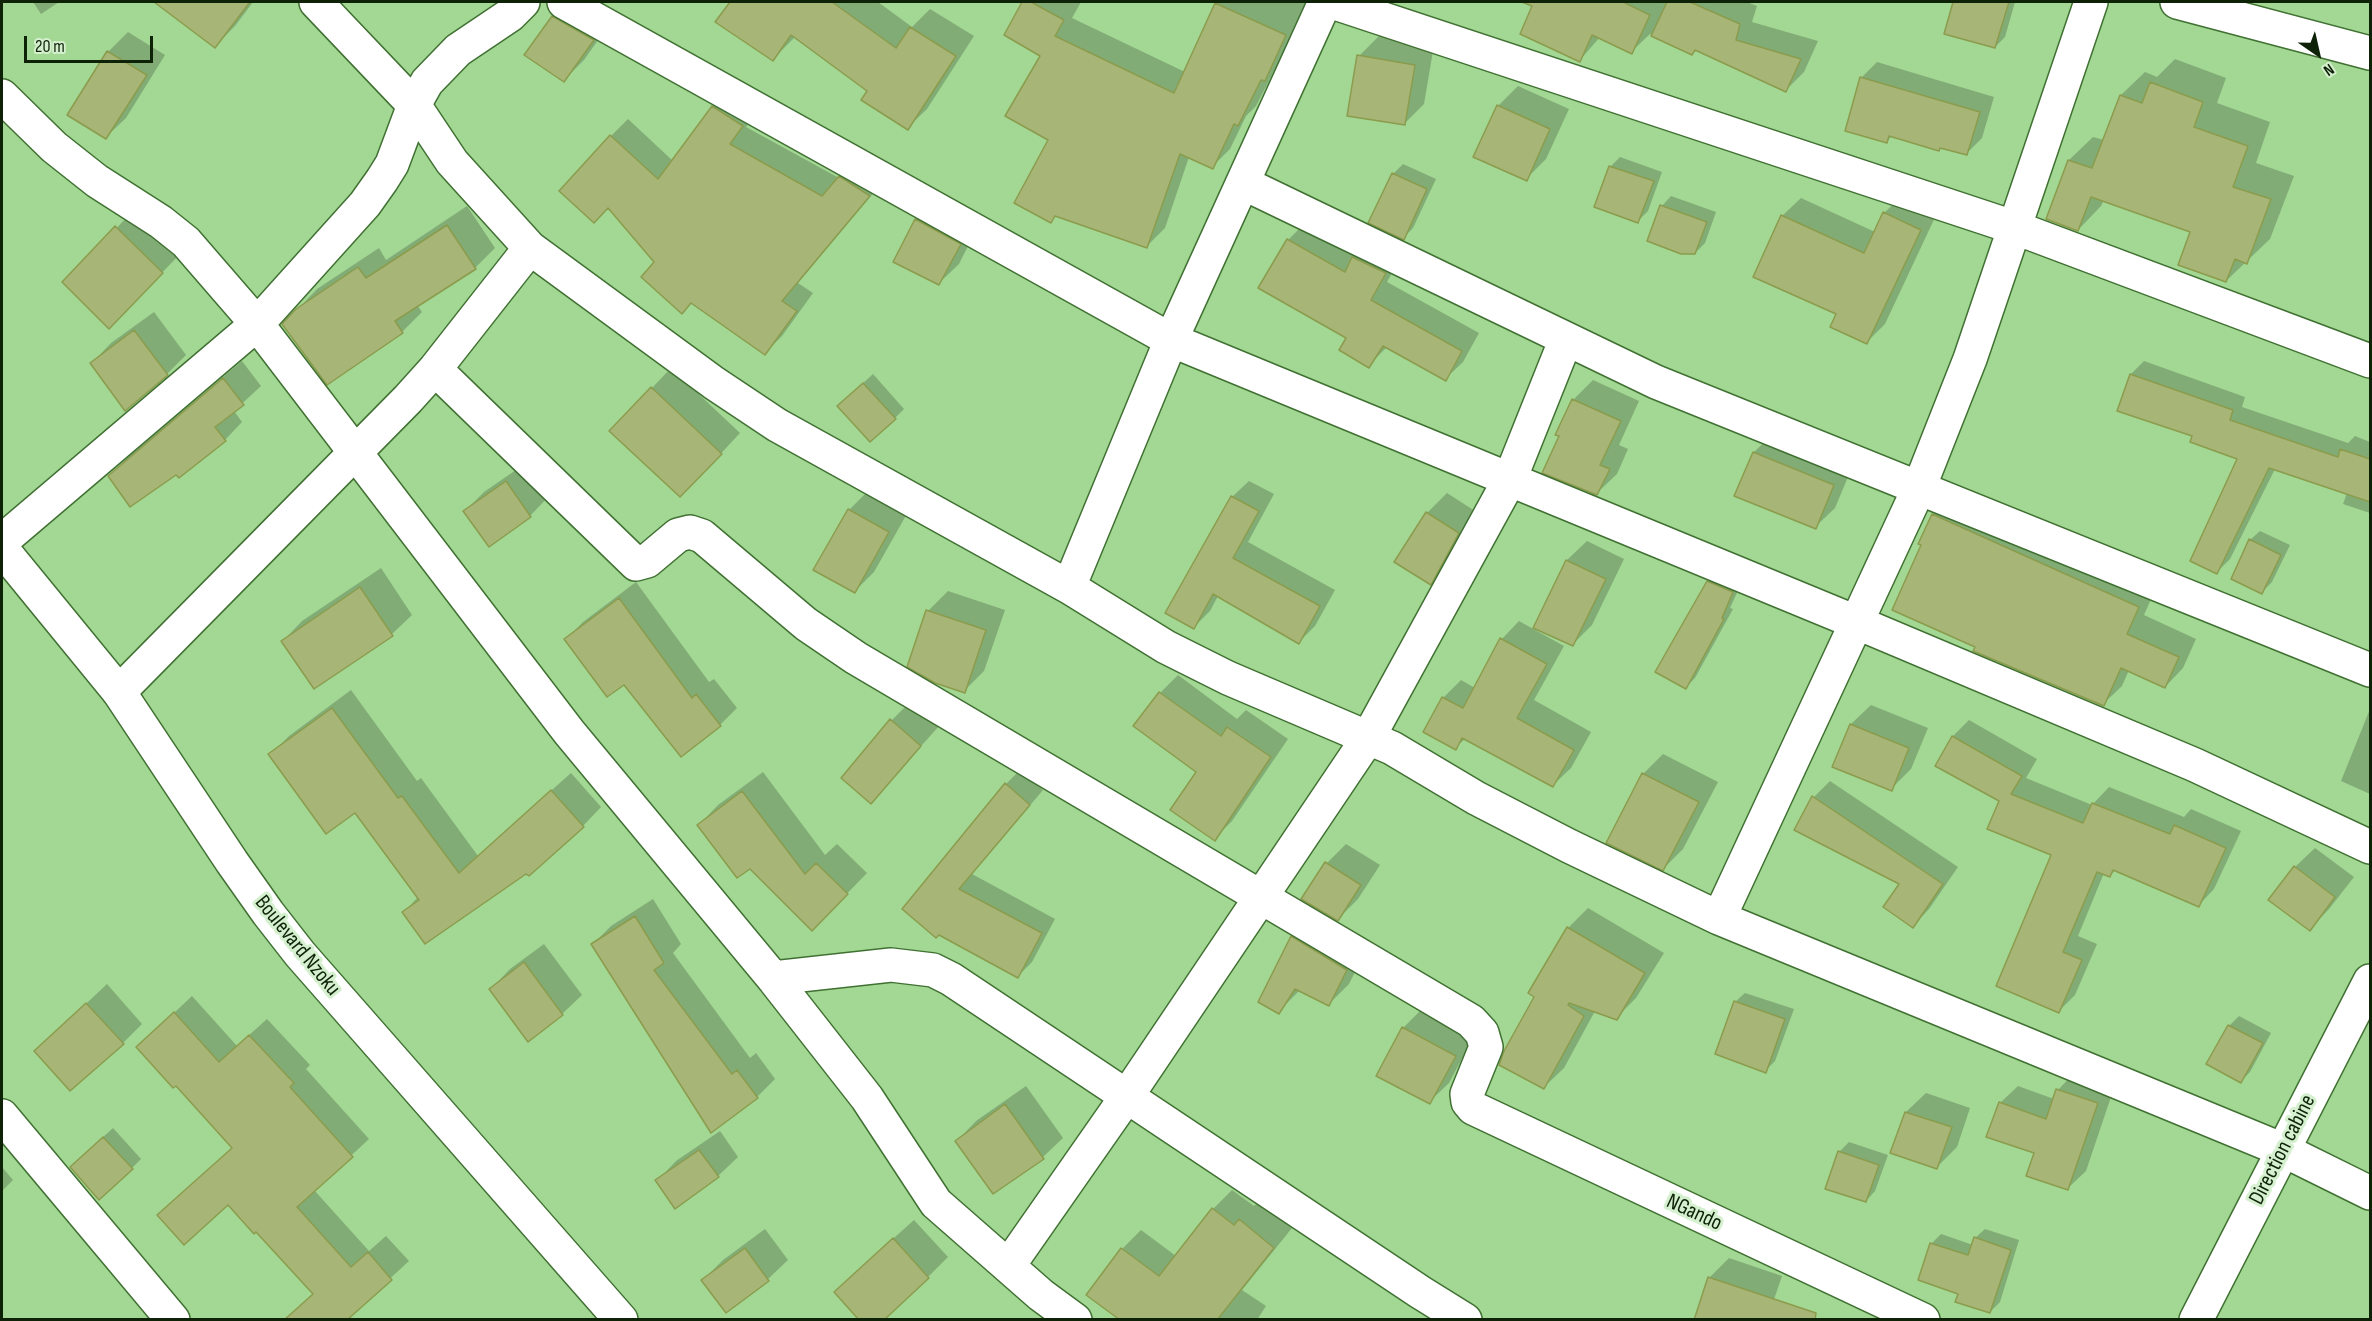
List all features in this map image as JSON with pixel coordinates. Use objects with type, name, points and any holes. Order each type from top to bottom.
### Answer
[{"type":"street","points":[[316,2],[414,105],[452,162],[530,248],[714,383],[777,425],[1069,587],[1166,647],[1228,678],[1392,748],[1476,798],[1569,846],[1719,918],[2283,1150],[2370,1193]]},
{"type":"street","points":[[2,541],[257,324],[365,204],[392,164],[414,105],[427,82],[458,50],[510,15],[523,2]]},
{"type":"street","points":[[564,2],[1171,340],[1858,623],[2195,765],[2370,847]]},
{"type":"street","points":[[1069,587],[1171,340],[1325,2]]},
{"type":"street","points":[[1332,2],[2016,228],[2370,361]]},
{"type":"street","points":[[1719,918],[1919,488],[1970,359],[2091,2]]},
{"type":"street","points":[[2177,2],[2370,53]]},
{"type":"street","points":[[2,96],[54,147],[97,182],[161,222],[186,242],[257,324],[569,732],[773,978],[867,1098],[936,1203],[1041,1295],[1075,1320]]},
{"type":"street","points":[[1243,183],[1656,382],[2370,670]]},
{"type":"street","points":[[119,692],[356,453],[435,369],[530,248]]},
{"type":"street","points":[[1009,1265],[1127,1096],[1368,738],[1510,479],[1566,339]]},
{"type":"street","points":[[435,369],[636,564],[647,561],[678,535],[690,532],[702,536],[806,624],[856,658],[1261,898]]},
{"type":"street","name":"Boulevard Nzoku","points":[[2,549],[119,692],[232,862],[287,938],[621,1320]]},
{"type":"street","name":"NGando","points":[[1261,898],[1471,1022],[1482,1033],[1486,1047],[1467,1094],[1468,1102],[1473,1108],[1923,1320]]},
{"type":"street","points":[[773,978],[891,965],[933,970],[951,979],[1465,1320]]},
{"type":"street","name":"Direction cabine","points":[[2196,1320],[2370,981]]},
{"type":"street","points":[[2,1116],[173,1320]]},
{"type":"building","points":[[154,2],[250,2],[215,48]]},
{"type":"building","points":[[730,2],[832,2],[896,48],[910,27],[956,56],[908,130],[861,100],[867,91],[791,35],[773,61],[715,22]]},
{"type":"building","points":[[1022,2],[1031,2],[1064,20],[1055,36],[1174,93],[1215,3],[1286,35],[1265,81],[1261,80],[1238,126],[1234,124],[1213,169],[1180,154],[1147,248],[1055,216],[1051,223],[1014,203],[1048,140],[1005,116],[1040,56],[1004,35]]},
{"type":"building","points":[[1522,2],[1623,2],[1650,15],[1632,54],[1592,35],[1580,62],[1520,34],[1532,6]]},
{"type":"building","points":[[1667,2],[1690,2],[1740,24],[1736,40],[1801,59],[1786,92],[1695,50],[1692,55],[1651,36]]},
{"type":"building","points":[[1953,2],[2009,2],[1995,48],[1944,34]]},
{"type":"building","points":[[552,16],[594,40],[564,82],[524,55]]},
{"type":"building","points":[[107,51],[147,75],[106,139],[67,115]]},
{"type":"building","points":[[1357,55],[1415,65],[1405,125],[1347,116]]},
{"type":"building","points":[[1860,77],[1980,112],[1967,155],[1940,148],[1939,151],[1889,136],[1887,143],[1845,131]]},
{"type":"building","points":[[2150,82],[2203,102],[2194,127],[2248,146],[2233,187],[2271,199],[2247,264],[2235,259],[2226,282],[2178,265],[2190,232],[2091,197],[2078,231],[2046,219],[2068,160],[2092,168],[2120,95],[2142,103]]},
{"type":"building","points":[[1497,105],[1550,129],[1527,181],[1473,157]]},
{"type":"building","points":[[712,106],[743,126],[730,144],[822,196],[839,176],[870,196],[782,301],[797,311],[765,355],[691,303],[682,314],[641,277],[654,262],[608,208],[594,223],[559,191],[610,135],[658,179]]},
{"type":"building","points":[[1609,166],[1654,181],[1638,223],[1594,207]]},
{"type":"building","points":[[1392,173],[1427,189],[1404,240],[1368,223]]},
{"type":"building","points":[[1660,205],[1707,222],[1695,254],[1681,254],[1647,241]]},
{"type":"building","points":[[1883,212],[1921,230],[1867,344],[1830,327],[1836,314],[1753,277],[1781,215],[1864,253]]},
{"type":"building","points":[[915,219],[961,244],[939,285],[893,262]]},
{"type":"building","points":[[447,225],[476,269],[395,321],[403,333],[327,385],[282,324],[296,309],[358,267],[366,278]]},
{"type":"building","points":[[115,226],[163,273],[109,329],[62,282]]},
{"type":"building","points":[[1287,239],[1345,272],[1352,257],[1386,273],[1371,300],[1462,351],[1446,381],[1383,346],[1369,368],[1339,350],[1346,338],[1258,288]]},
{"type":"building","points":[[134,330],[168,375],[125,411],[90,363]]},
{"type":"building","points":[[2130,374],[2233,410],[2230,420],[2338,457],[2340,449],[2370,459],[2370,502],[2269,468],[2217,574],[2190,561],[2237,459],[2190,442],[2192,436],[2117,411]]},
{"type":"building","points":[[223,378],[244,405],[215,427],[226,441],[179,478],[176,475],[130,507],[108,476]]},
{"type":"building","points":[[863,383],[896,419],[870,442],[837,406]]},
{"type":"building","points":[[651,387],[722,454],[680,497],[609,431]]},
{"type":"building","points":[[1572,399],[1621,421],[1600,465],[1610,469],[1597,495],[1542,473],[1559,436],[1555,435]]},
{"type":"building","points":[[1753,452],[1834,485],[1816,529],[1734,496]]},
{"type":"building","points":[[506,481],[531,517],[489,547],[463,511]]},
{"type":"building","points":[[1231,496],[1259,511],[1233,558],[1320,606],[1299,644],[1213,594],[1194,629],[1165,613]]},
{"type":"building","points":[[848,509],[889,532],[855,593],[813,570]]},
{"type":"building","points":[[1426,512],[1459,533],[1431,585],[1394,562]]},
{"type":"building","points":[[1932,514],[2139,607],[2127,634],[2179,657],[2165,688],[2121,668],[2104,706],[1973,651],[1975,647],[1892,610]]},
{"type":"building","points":[[2249,539],[2281,555],[2262,594],[2231,579]]},
{"type":"building","points":[[1566,560],[1606,579],[1573,646],[1533,628]]},
{"type":"building","points":[[1707,581],[1733,592],[1722,618],[1724,619],[1686,689],[1655,672]]},
{"type":"building","points":[[360,587],[393,636],[314,689],[281,641]]},
{"type":"building","points":[[619,598],[692,698],[696,694],[721,726],[681,757],[624,685],[607,697],[564,639]]},
{"type":"building","points":[[926,610],[986,630],[965,693],[935,683],[907,667]]},
{"type":"building","points":[[1500,638],[1547,664],[1517,718],[1574,750],[1553,787],[1462,738],[1456,750],[1423,732],[1442,697],[1463,708]]},
{"type":"building","points":[[1159,692],[1221,736],[1227,727],[1271,757],[1215,841],[1170,810],[1196,772],[1133,726]]},
{"type":"building","points":[[332,708],[398,798],[402,796],[459,873],[551,790],[584,827],[529,876],[526,874],[425,944],[402,912],[419,900],[355,813],[326,834],[268,754]]},
{"type":"building","points":[[890,719],[921,746],[871,804],[841,778]]},
{"type":"building","points":[[1850,724],[1909,748],[1892,791],[1832,767]]},
{"type":"building","points":[[1952,736],[2022,776],[2011,794],[2083,823],[2092,803],[2170,834],[2174,825],[2226,848],[2199,907],[2113,870],[2110,877],[2097,872],[2063,952],[2082,960],[2059,1013],[1996,986],[2051,855],[1987,829],[1999,801],[1935,766]]},
{"type":"building","points":[[1642,773],[1699,802],[1663,871],[1606,843]]},
{"type":"building","points":[[1005,783],[1030,805],[959,889],[1042,933],[1018,978],[939,935],[936,938],[902,909]]},
{"type":"building","points":[[742,791],[805,874],[816,863],[848,894],[812,931],[750,869],[737,878],[697,825]]},
{"type":"building","points":[[1812,796],[1943,884],[1913,928],[1883,907],[1899,884],[1794,830]]},
{"type":"building","points":[[1325,862],[1361,885],[1338,921],[1301,899]]},
{"type":"building","points":[[2294,866],[2335,897],[2310,931],[2268,900]]},
{"type":"building","points":[[635,916],[664,963],[654,970],[732,1074],[737,1070],[758,1098],[711,1133],[591,944]]},
{"type":"building","points":[[1567,927],[1645,973],[1617,1020],[1569,1003],[1568,1005],[1584,1016],[1544,1089],[1499,1065],[1504,1051],[1534,997],[1528,993]]},
{"type":"building","points":[[1291,936],[1347,970],[1329,1006],[1295,989],[1279,1014],[1258,1002]]},
{"type":"building","points":[[524,962],[563,1015],[528,1042],[489,989]]},
{"type":"building","points":[[1734,1001],[1785,1019],[1766,1073],[1715,1054]]},
{"type":"building","points":[[86,1003],[124,1044],[70,1091],[34,1051]]},
{"type":"building","points":[[174,1012],[219,1062],[249,1035],[294,1083],[290,1087],[353,1157],[297,1207],[351,1267],[368,1252],[392,1280],[347,1320],[284,1320],[313,1294],[228,1205],[184,1245],[157,1215],[232,1148],[176,1086],[173,1088],[136,1047]]},
{"type":"building","points":[[2228,1025],[2263,1043],[2241,1083],[2206,1064]]},
{"type":"building","points":[[1402,1027],[1456,1056],[1430,1104],[1376,1076]]},
{"type":"building","points":[[2056,1089],[2098,1103],[2068,1190],[2026,1176],[2034,1153],[1986,1137],[1999,1102],[2046,1119]]},
{"type":"building","points":[[1005,1104],[1044,1159],[993,1194],[955,1141]]},
{"type":"building","points":[[1905,1112],[1952,1127],[1937,1169],[1890,1153]]},
{"type":"building","points":[[103,1137],[133,1169],[99,1200],[70,1167]]},
{"type":"building","points":[[699,1150],[719,1177],[675,1209],[655,1180]]},
{"type":"building","points":[[1838,1151],[1879,1165],[1866,1202],[1825,1189]]},
{"type":"building","points":[[1212,1208],[1234,1225],[1239,1219],[1274,1248],[1217,1320],[1120,1320],[1086,1295],[1121,1248],[1159,1276]]},
{"type":"building","points":[[1974,1237],[2011,1250],[1990,1313],[1955,1302],[1958,1294],[1918,1280],[1930,1243],[1968,1255]]},
{"type":"building","points":[[893,1238],[929,1278],[884,1320],[859,1320],[834,1292]]},
{"type":"building","points":[[745,1248],[769,1281],[726,1313],[701,1280]]},
{"type":"building","points":[[1708,1277],[1816,1313],[1815,1320],[1694,1320]]}]
